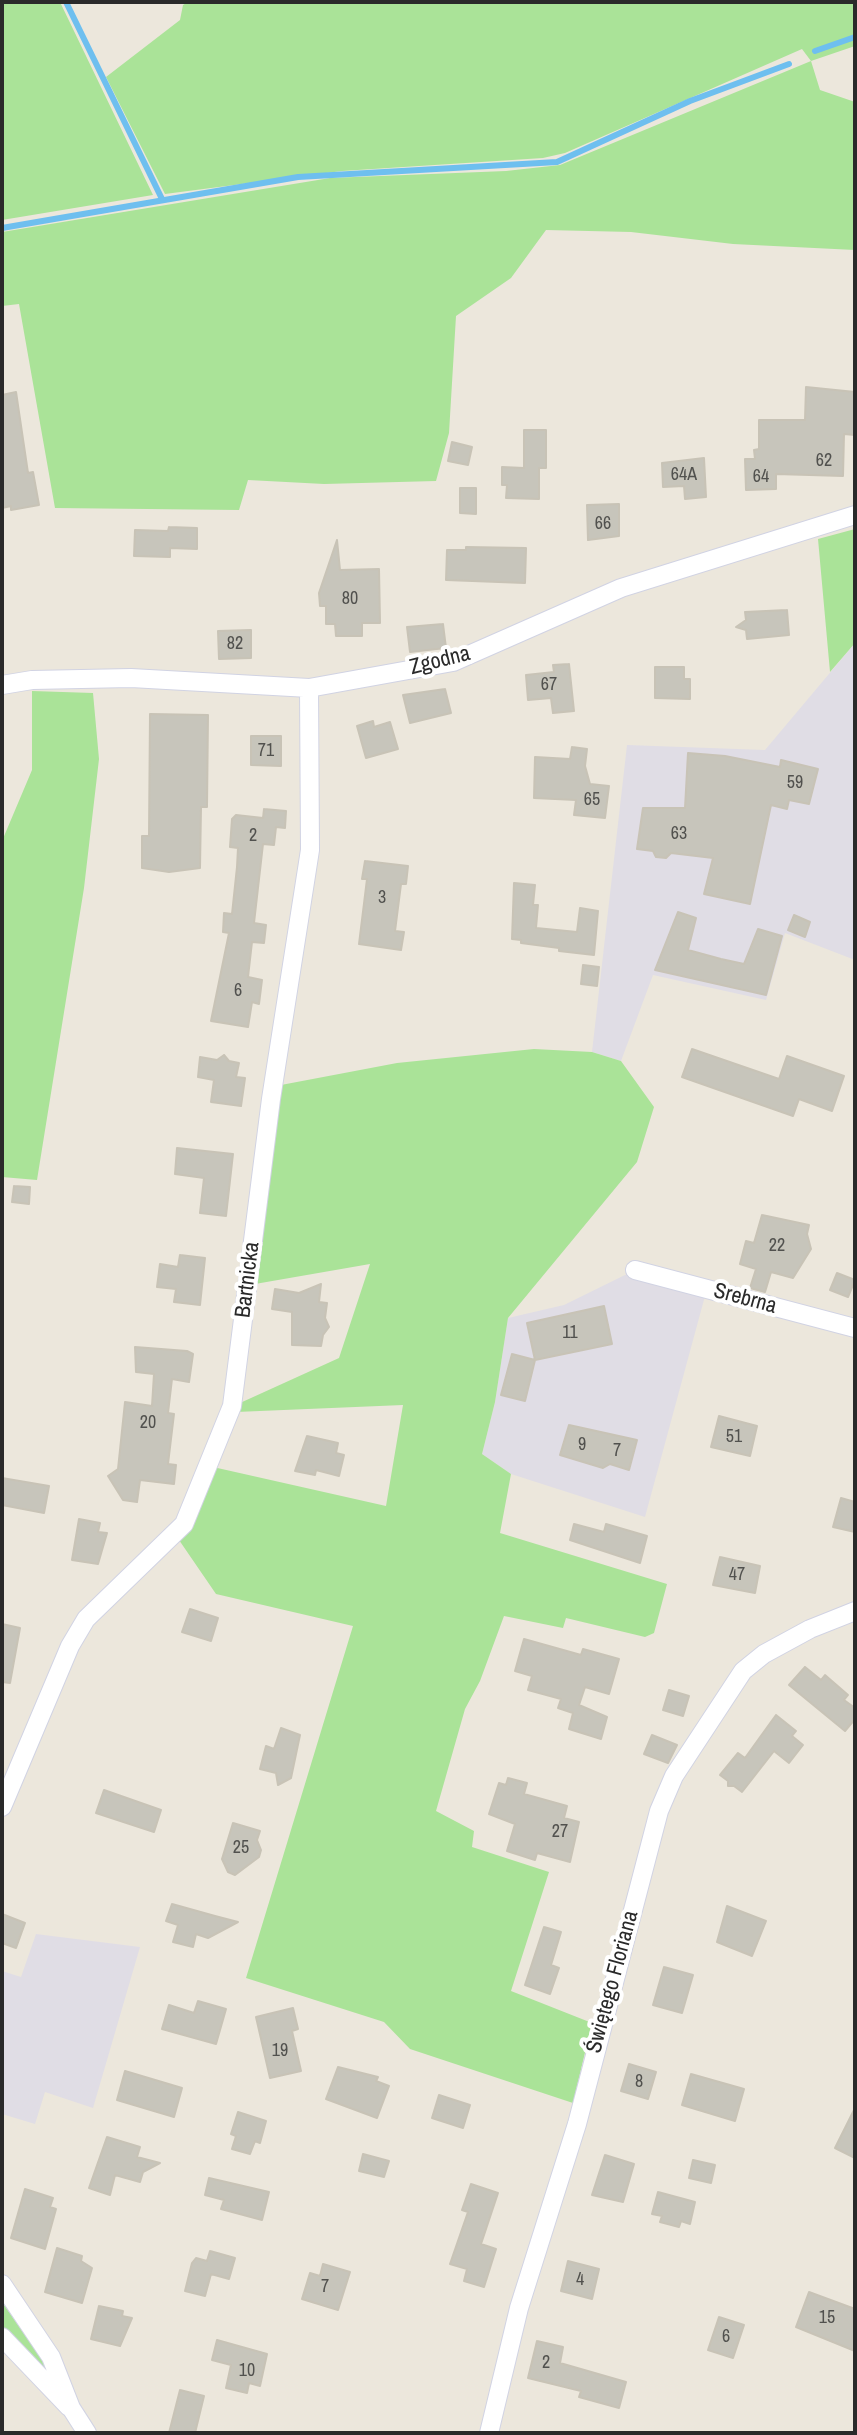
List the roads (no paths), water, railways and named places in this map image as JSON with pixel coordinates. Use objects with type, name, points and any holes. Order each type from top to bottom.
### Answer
[{"type":"street","name":"Zgodna","points":[[2,685],[32,680],[131,678],[309,688],[453,662],[621,588],[855,515]]},
{"type":"street","name":"Bartnicka","points":[[2,1807],[45,1696],[70,1646],[86,1619],[184,1524],[232,1406],[271,1099],[310,850],[309,688]]},
{"type":"street","name":"Srebrna","points":[[635,1270],[855,1328]]},
{"type":"street","name":"Świętego Floriana","points":[[489,2433],[519,2308],[577,2124],[621,1947],[669,1788],[695,1740],[743,1671],[764,1654],[798,1635],[855,1611]]},
{"type":"street","points":[[2,2284],[51,2357],[71,2408],[87,2433]]},
{"type":"street","points":[[2,2337],[71,2408]]},
{"type":"waterway","points":[[66,2],[162,199]]},
{"type":"waterway","points":[[815,51],[855,37]]},
{"type":"waterway","points":[[2,228],[298,177],[557,162],[690,101],[789,64]]}]
